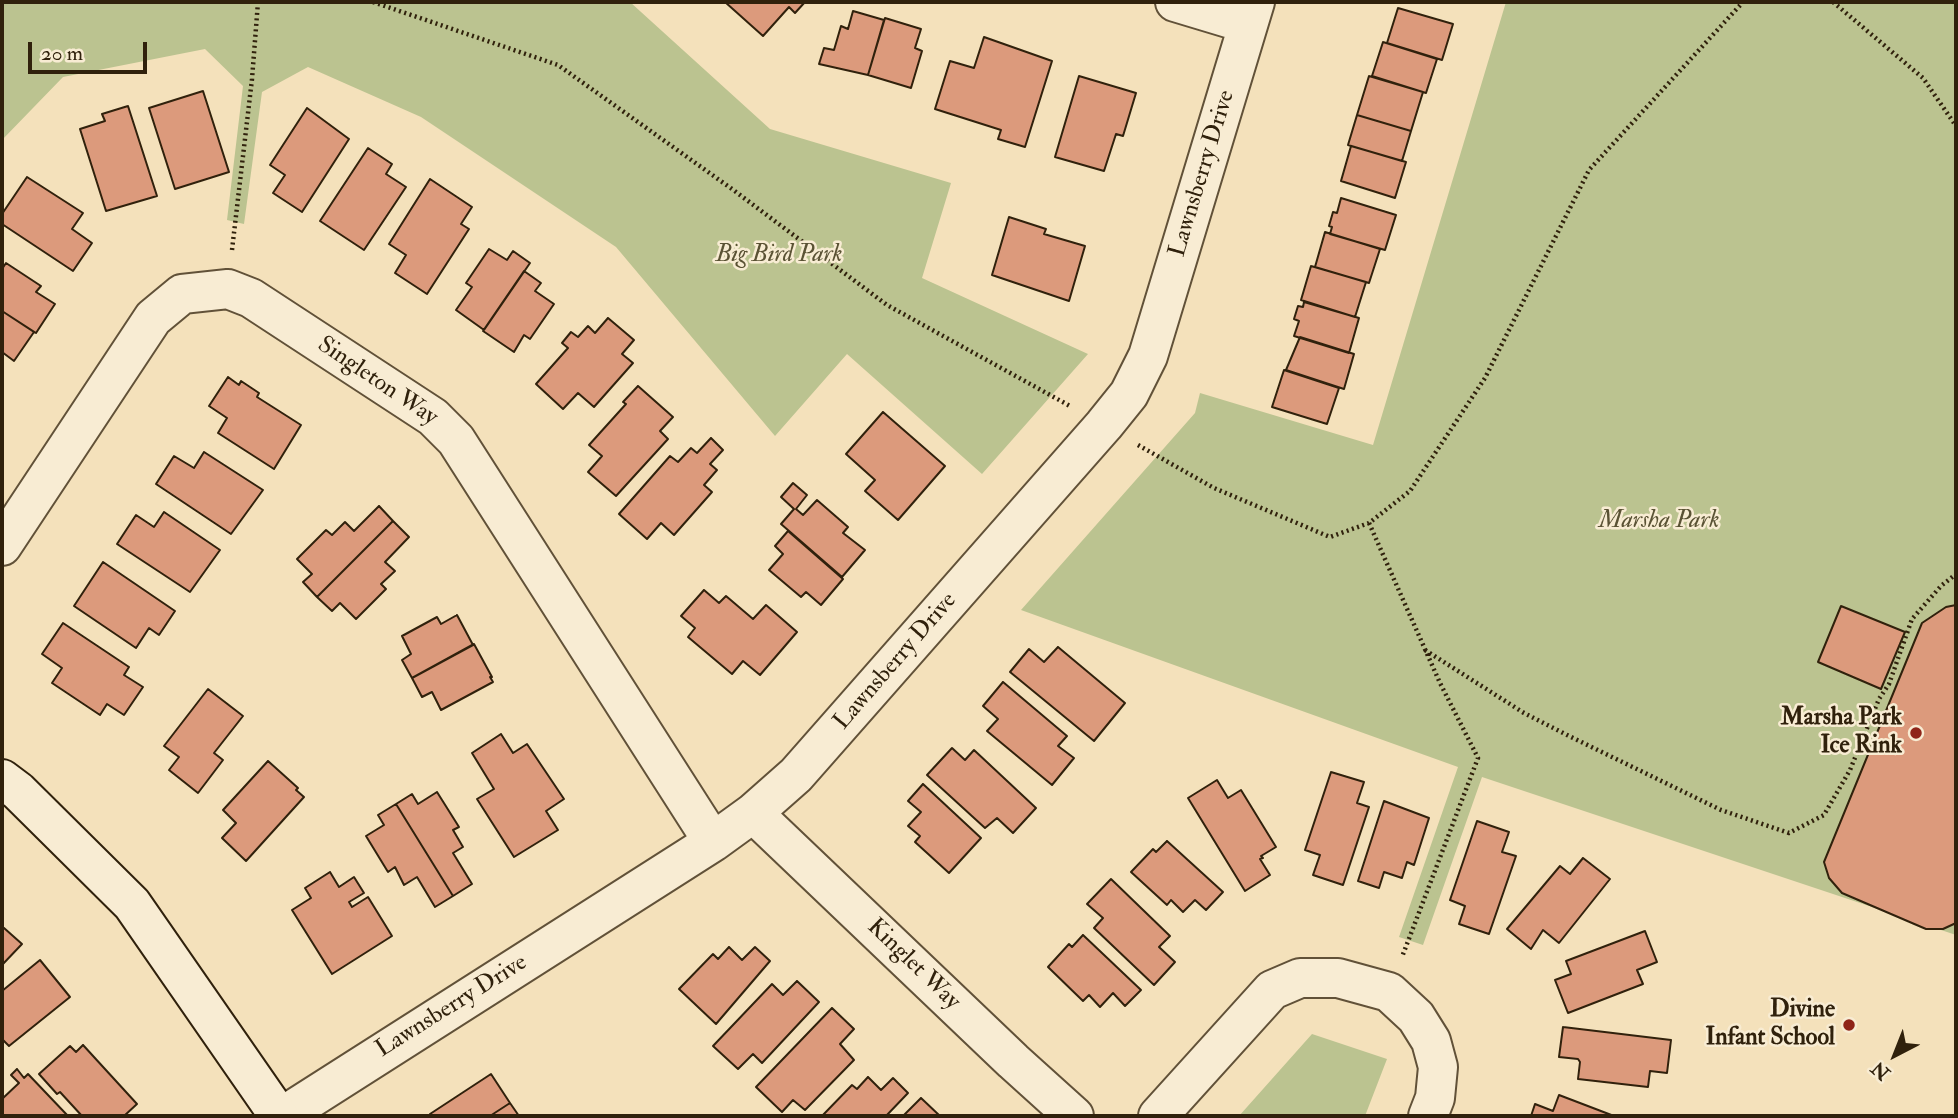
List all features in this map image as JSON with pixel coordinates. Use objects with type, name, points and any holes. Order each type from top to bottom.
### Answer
[{"type":"street","points":[[1175,2],[1251,13]]},
{"type":"street","name":"Lawnsberry Drive","points":[[281,1116],[713,842],[753,813],[796,775],[1104,425],[1129,394],[1148,356],[1251,13]]},
{"type":"street","points":[[2,546],[153,318],[182,294],[228,289]]},
{"type":"street","name":"Singleton Way","points":[[228,289],[251,298],[433,417],[456,440],[713,842]]},
{"type":"street","points":[[2,779],[18,791],[132,904],[281,1116]]},
{"type":"street","name":"Kinglet Way","points":[[753,813],[1074,1116]]},
{"type":"street","points":[[1158,1116],[1272,990],[1300,978],[1338,978],[1389,992],[1416,1017],[1431,1041],[1438,1067],[1435,1098],[1428,1116]]},
{"type":"path","points":[[228,289],[258,2]]},
{"type":"path","points":[[373,2],[558,65],[732,188],[887,304],[1079,411]]},
{"type":"path","points":[[1128,439],[1214,488],[1330,537],[1369,523],[1410,491],[1485,378],[1589,170],[1743,2]]},
{"type":"path","points":[[1833,2],[1923,78],[1956,126]]},
{"type":"path","points":[[1369,523],[1425,650],[1478,758],[1389,992]]},
{"type":"path","points":[[1425,650],[1524,713],[1569,736],[1721,810],[1789,833],[1824,815],[1850,770],[1879,699],[1889,684],[1912,619],[1941,586],[1956,574]]},
{"type":"green space","name":"Big Bird Park","points":[[2,2],[630,2],[770,129],[951,183],[922,278],[1088,354],[982,474],[847,354],[775,436],[616,247],[421,117],[308,67],[262,92],[244,224],[227,220],[243,86],[205,49],[63,77],[2,140]]},
{"type":"green space","name":"Marsha Park","points":[[1506,2],[1956,2],[1956,935],[1482,777],[1423,945],[1399,937],[1458,767],[1021,610],[1195,413],[1200,393],[1373,445]]},
{"type":"green space","points":[[1312,1034],[1387,1059],[1365,1116],[1239,1116]]},
{"type":"building","points":[[725,2],[805,2],[795,13],[789,7],[763,36]]},
{"type":"building","points":[[1398,8],[1453,24],[1442,60],[1387,43]]},
{"type":"building","points":[[853,11],[884,20],[868,75],[819,64],[824,48],[834,50],[841,26],[848,29]]},
{"type":"building","points":[[885,18],[921,29],[915,48],[922,51],[911,88],[868,75]]},
{"type":"building","points":[[984,37],[1052,61],[1025,147],[998,139],[1001,130],[935,109],[950,61],[974,68]]},
{"type":"building","points":[[1383,42],[1437,59],[1426,93],[1372,76]]},
{"type":"building","points":[[1079,76],[1136,93],[1123,136],[1116,134],[1104,171],[1055,157]]},
{"type":"building","points":[[1369,76],[1423,92],[1411,131],[1357,115]]},
{"type":"building","points":[[203,91],[229,172],[175,189],[149,108]]},
{"type":"building","points":[[128,106],[157,196],[106,211],[80,129],[105,121],[102,114]]},
{"type":"building","points":[[307,108],[349,139],[302,212],[273,193],[285,175],[270,165]]},
{"type":"building","points":[[1357,115],[1411,131],[1402,161],[1348,145]]},
{"type":"building","points":[[1351,146],[1406,162],[1395,198],[1341,181]]},
{"type":"building","points":[[368,148],[392,164],[386,174],[406,187],[364,250],[320,221]]},
{"type":"building","points":[[27,177],[83,213],[72,229],[92,243],[73,271],[2,224],[2,214]]},
{"type":"building","points":[[430,179],[472,207],[461,224],[469,229],[427,294],[395,273],[406,255],[389,244]]},
{"type":"building","points":[[1341,198],[1396,215],[1385,250],[1330,234],[1333,212],[1337,213]]},
{"type":"building","points":[[1009,217],[1046,229],[1044,234],[1085,246],[1069,301],[992,275]]},
{"type":"building","points":[[1325,232],[1380,249],[1369,283],[1315,267]]},
{"type":"building","points":[[489,249],[507,260],[513,251],[530,263],[484,330],[456,310],[472,287],[466,283]]},
{"type":"building","points":[[6,263],[41,286],[36,292],[55,304],[36,333],[2,311],[2,269]]},
{"type":"building","points":[[1311,266],[1366,282],[1355,317],[1301,300]]},
{"type":"building","points":[[524,271],[541,283],[535,291],[554,304],[530,339],[524,335],[514,352],[483,331]]},
{"type":"building","points":[[1304,302],[1359,318],[1349,353],[1294,336],[1299,321],[1294,319],[1298,306],[1303,307]]},
{"type":"building","points":[[2,311],[34,332],[14,361],[2,352]]},
{"type":"building","points":[[608,318],[634,340],[622,354],[633,363],[594,407],[578,393],[563,409],[536,384],[568,348],[562,343],[571,332],[578,337],[588,326],[595,333]]},
{"type":"building","points":[[1300,337],[1354,354],[1344,389],[1286,370]]},
{"type":"building","points":[[1284,370],[1339,388],[1327,424],[1272,407]]},
{"type":"building","points":[[228,377],[239,385],[241,381],[259,393],[257,397],[301,425],[274,469],[218,433],[227,418],[209,406]]},
{"type":"building","points":[[638,386],[673,417],[660,431],[668,439],[616,496],[588,472],[602,456],[589,445],[626,404],[623,402]]},
{"type":"building","points":[[883,412],[945,466],[898,520],[865,491],[875,480],[846,454]]},
{"type":"building","points":[[711,438],[723,450],[710,464],[717,470],[704,485],[712,492],[674,535],[661,523],[647,539],[619,514],[670,456],[678,462],[691,448],[697,453]]},
{"type":"building","points":[[204,452],[263,490],[231,534],[156,484],[174,456],[194,468]]},
{"type":"building","points":[[793,483],[807,495],[796,509],[803,515],[817,500],[848,527],[843,533],[865,550],[842,577],[781,524],[794,509],[781,497]]},
{"type":"building","points":[[379,506],[393,521],[317,597],[303,582],[312,574],[297,559],[326,530],[332,535],[345,522],[354,531]]},
{"type":"building","points":[[164,512],[220,550],[190,592],[117,544],[136,515],[154,527]]},
{"type":"building","points":[[393,521],[409,537],[385,562],[395,571],[381,584],[386,589],[356,619],[340,603],[332,611],[317,597]]},
{"type":"building","points":[[788,531],[843,579],[821,605],[806,592],[801,597],[769,570],[783,554],[775,546]]},
{"type":"building","points":[[103,562],[175,611],[159,635],[149,628],[136,648],[74,606]]},
{"type":"building","points":[[704,590],[719,603],[726,596],[753,619],[766,605],[797,632],[760,675],[743,661],[732,674],[688,637],[695,628],[681,616]]},
{"type":"building","name":"Marsha Park Ice Rink","points":[[1956,605],[1956,923],[1943,929],[1926,929],[1842,893],[1829,878],[1824,862],[1922,623],[1946,607]]},
{"type":"building","points":[[1841,606],[1905,632],[1881,689],[1818,662]]},
{"type":"building","points":[[457,615],[473,645],[412,678],[402,660],[411,654],[402,636],[437,617],[441,624]]},
{"type":"building","points":[[63,623],[129,667],[124,675],[143,687],[124,715],[107,704],[100,715],[52,683],[62,668],[42,654]]},
{"type":"building","points":[[474,644],[493,682],[441,710],[432,692],[422,697],[412,678]]},
{"type":"building","points":[[1058,647],[1125,703],[1094,741],[1010,672],[1029,649],[1044,662]]},
{"type":"building","points":[[1003,682],[1067,736],[1058,746],[1074,758],[1052,785],[987,731],[998,719],[983,706]]},
{"type":"building","points":[[208,689],[243,716],[214,753],[223,760],[198,793],[169,770],[179,757],[164,746]]},
{"type":"building","points":[[501,734],[513,753],[527,744],[564,799],[546,811],[558,830],[514,857],[477,799],[494,789],[472,753]]},
{"type":"building","points":[[952,748],[965,760],[974,750],[1036,808],[1013,833],[997,818],[985,828],[927,775]]},
{"type":"building","points":[[268,761],[298,788],[296,790],[304,797],[246,861],[222,838],[236,823],[223,810]]},
{"type":"building","points":[[1331,772],[1364,782],[1357,803],[1369,807],[1343,885],[1313,875],[1320,855],[1305,850]]},
{"type":"building","points":[[1217,780],[1228,798],[1241,790],[1276,847],[1260,859],[1270,875],[1245,891],[1188,798]]},
{"type":"building","points":[[923,784],[981,838],[949,873],[915,842],[920,836],[908,826],[921,812],[908,801]]},
{"type":"building","points":[[437,792],[459,827],[453,830],[463,847],[453,853],[472,884],[453,896],[396,804],[412,794],[418,804]]},
{"type":"building","points":[[1384,801],[1429,818],[1414,865],[1407,862],[1402,878],[1384,872],[1379,888],[1358,881]]},
{"type":"building","points":[[396,804],[453,896],[435,907],[417,877],[404,885],[395,867],[388,872],[366,836],[384,825],[378,815]]},
{"type":"building","points":[[1477,821],[1509,832],[1502,852],[1516,856],[1489,934],[1459,924],[1465,906],[1450,900]]},
{"type":"building","points":[[1167,841],[1223,892],[1206,910],[1195,900],[1183,912],[1171,900],[1167,905],[1131,872],[1153,849],[1156,852]]},
{"type":"building","points":[[1583,858],[1610,879],[1559,943],[1543,930],[1531,949],[1507,929],[1560,866],[1570,874]]},
{"type":"building","points":[[330,872],[339,887],[354,877],[364,893],[349,902],[352,907],[368,897],[392,936],[332,974],[292,910],[311,898],[305,888]]},
{"type":"building","points":[[1111,879],[1170,936],[1159,947],[1175,962],[1154,985],[1094,928],[1103,918],[1087,904]]},
{"type":"building","points":[[4,928],[22,944],[2,965],[2,931]]},
{"type":"building","points":[[1645,931],[1657,962],[1637,970],[1643,984],[1568,1013],[1555,980],[1571,974],[1566,961]]},
{"type":"building","points":[[1083,935],[1141,990],[1125,1006],[1113,993],[1100,1007],[1089,995],[1083,1001],[1048,967],[1069,944],[1072,947]]},
{"type":"building","points":[[729,947],[742,960],[755,947],[770,961],[716,1024],[679,989],[713,954],[718,959]]},
{"type":"building","points":[[40,960],[70,997],[9,1046],[3,1040],[2,1042],[2,991]]},
{"type":"building","points":[[797,981],[819,1002],[762,1063],[753,1054],[738,1069],[713,1046],[772,984],[783,995]]},
{"type":"building","points":[[832,1008],[854,1029],[840,1044],[854,1060],[805,1110],[793,1100],[782,1112],[756,1087]]},
{"type":"building","points":[[1563,1027],[1671,1040],[1667,1073],[1650,1071],[1648,1087],[1578,1079],[1578,1059],[1559,1057]]},
{"type":"building","points":[[83,1045],[137,1104],[124,1116],[82,1116],[39,1074],[70,1046],[76,1052]]},
{"type":"building","points":[[17,1069],[24,1078],[28,1074],[68,1116],[2,1116],[2,1099],[19,1083],[11,1075]]},
{"type":"building","points":[[491,1074],[510,1103],[490,1116],[430,1114]]},
{"type":"building","points":[[868,1077],[881,1090],[893,1078],[908,1093],[886,1116],[822,1116],[852,1085],[857,1089]]},
{"type":"building","points":[[1559,1095],[1614,1116],[1531,1116],[1535,1104],[1553,1111]]},
{"type":"building","points":[[921,1098],[940,1116],[903,1116]]},
{"type":"building","points":[[510,1103],[519,1116],[490,1116]]},
{"type":"place","name":"Marsha Park Ice Rink","points":[[1916,733]]},
{"type":"place","name":"Divine Infant School","points":[[1849,1025]]}]
